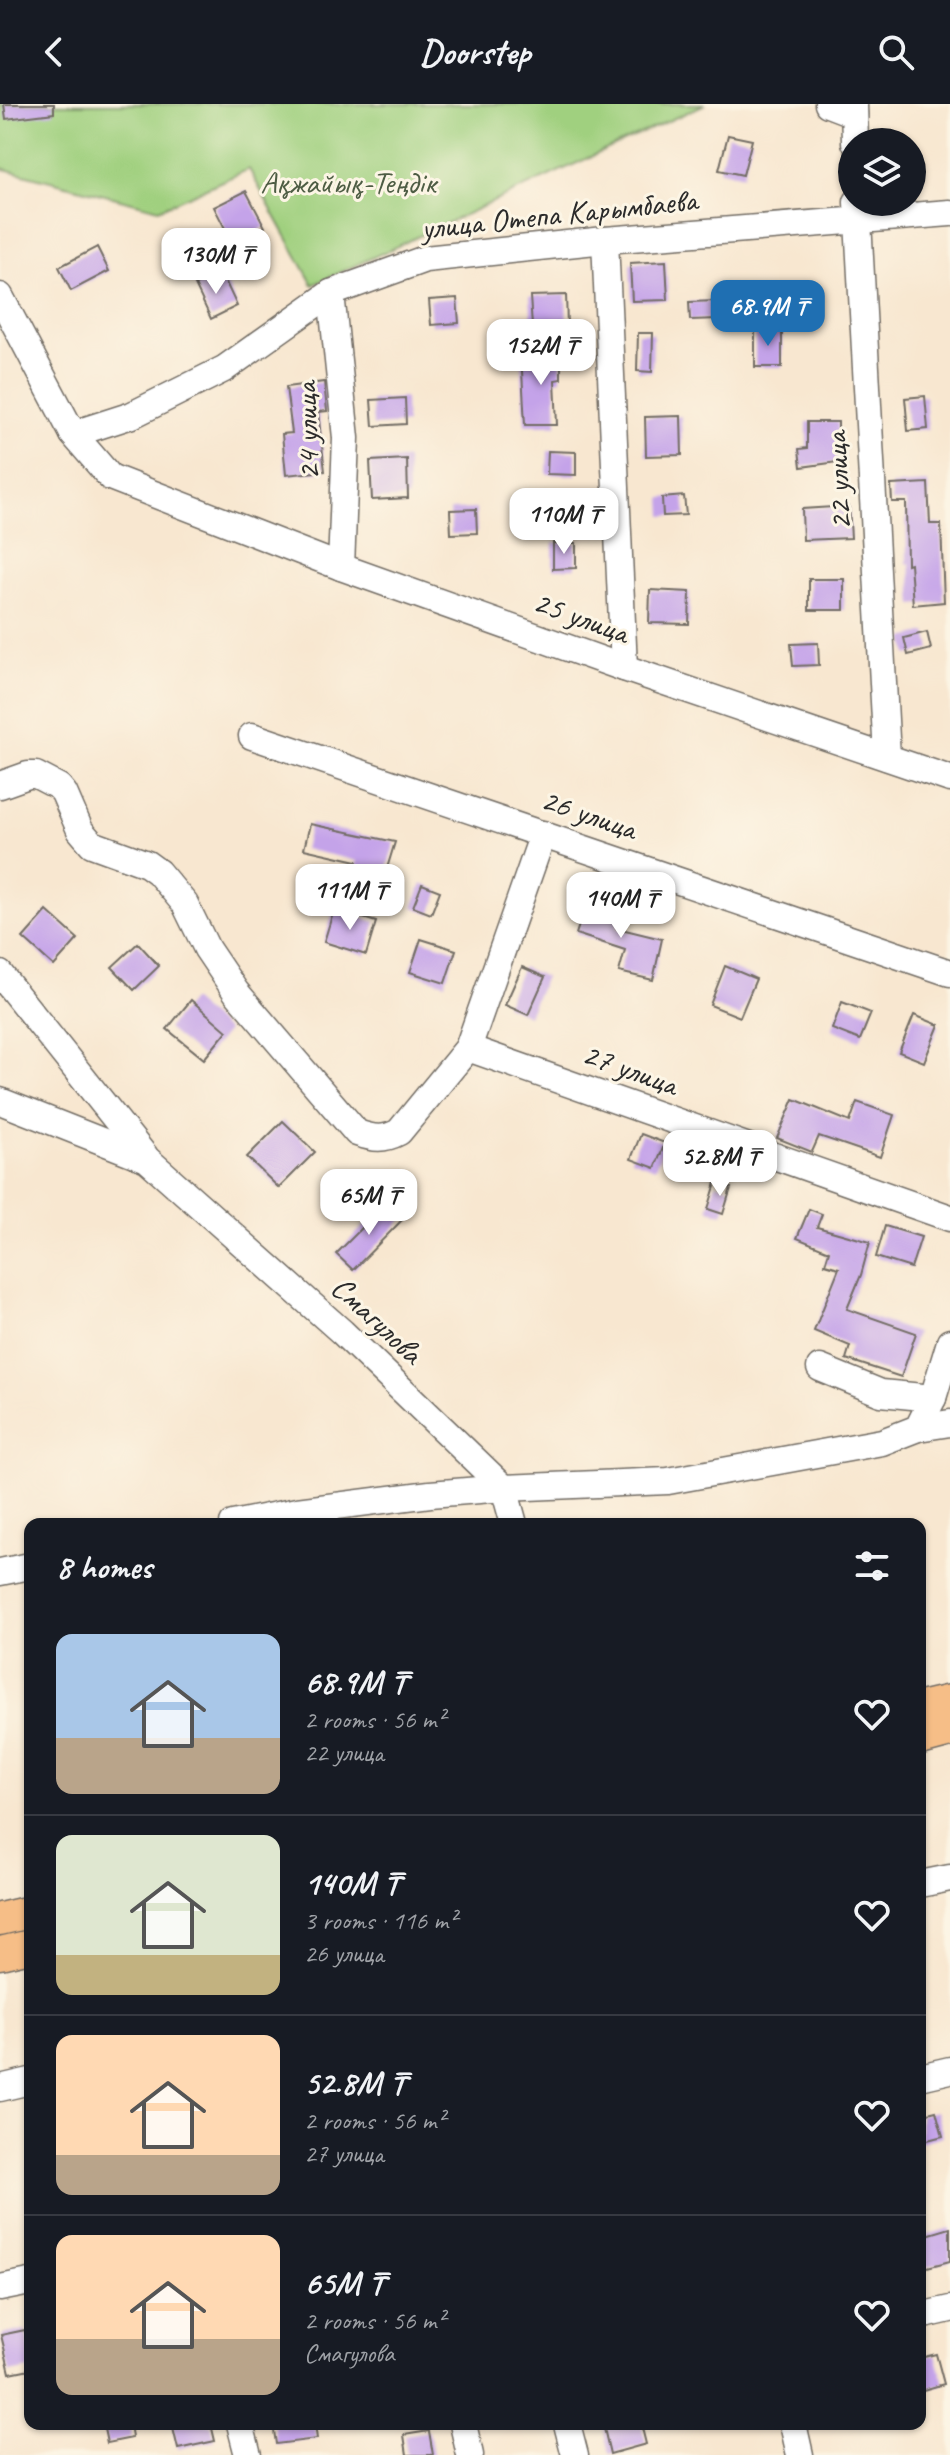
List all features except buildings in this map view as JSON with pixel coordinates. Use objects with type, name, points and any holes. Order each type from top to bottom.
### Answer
[{"type":"main road","points":[[926,1707],[950,1701]]},
{"type":"main road","points":[[926,1737],[950,1731]]},
{"type":"main road","points":[[0,1919],[24,1913]]},
{"type":"main road","points":[[0,1953],[24,1947]]},
{"type":"street","points":[[828,104],[854,109]]},
{"type":"street","name":"улица Отепа Карымбаева","points":[[73,434],[132,415],[224,369],[331,293],[425,259],[838,212]]},
{"type":"street","name":"улица Отепа Карымбаева","points":[[926,212],[950,213]]},
{"type":"street","name":"22 улица","points":[[857,216],[887,757]]},
{"type":"street","points":[[605,240],[624,668]]},
{"type":"street","name":"24 улица","points":[[331,293],[346,438],[341,567]]},
{"type":"street","name":"25 улица","points":[[0,296],[73,434],[110,477],[341,567],[950,779]]},
{"type":"street","name":"26 улица","points":[[252,736],[950,973]]},
{"type":"street","points":[[0,785],[36,775],[59,787],[80,830],[92,844],[147,864],[158,872],[185,904],[207,949],[236,992],[357,1133],[372,1139],[387,1139],[399,1132],[468,1048],[543,834]]},
{"type":"street","points":[[0,974],[147,1159]]},
{"type":"street","name":"27 улица","points":[[468,1048],[950,1218]]},
{"type":"street","name":"Смагулова","points":[[0,1101],[147,1159],[342,1332],[504,1488]]},
{"type":"street","points":[[918,1428],[933,1398],[950,1342]]},
{"type":"street","points":[[820,1368],[881,1393],[933,1398]]},
{"type":"street","points":[[263,1518],[430,1494],[668,1481],[882,1442],[918,1428],[950,1423]]},
{"type":"street","points":[[504,1488],[512,1518]]},
{"type":"street","points":[[0,1572],[24,1567]]},
{"type":"street","points":[[926,1883],[950,1878]]},
{"type":"street","points":[[926,2076],[950,2070]]},
{"type":"street","points":[[0,2088],[24,2082]]},
{"type":"street","points":[[0,2288],[24,2283]]},
{"type":"street","points":[[926,2315],[950,2309]]},
{"type":"street","points":[[242,2430],[248,2455]]},
{"type":"street","points":[[464,2430],[470,2455]]},
{"type":"street","points":[[569,2430],[575,2455]]},
{"type":"street","points":[[794,2430],[800,2455]]},
{"type":"green space","name":"Ақжайық-Теңдік","points":[[0,104],[705,104],[313,285],[249,169],[159,209],[0,168]]}]
